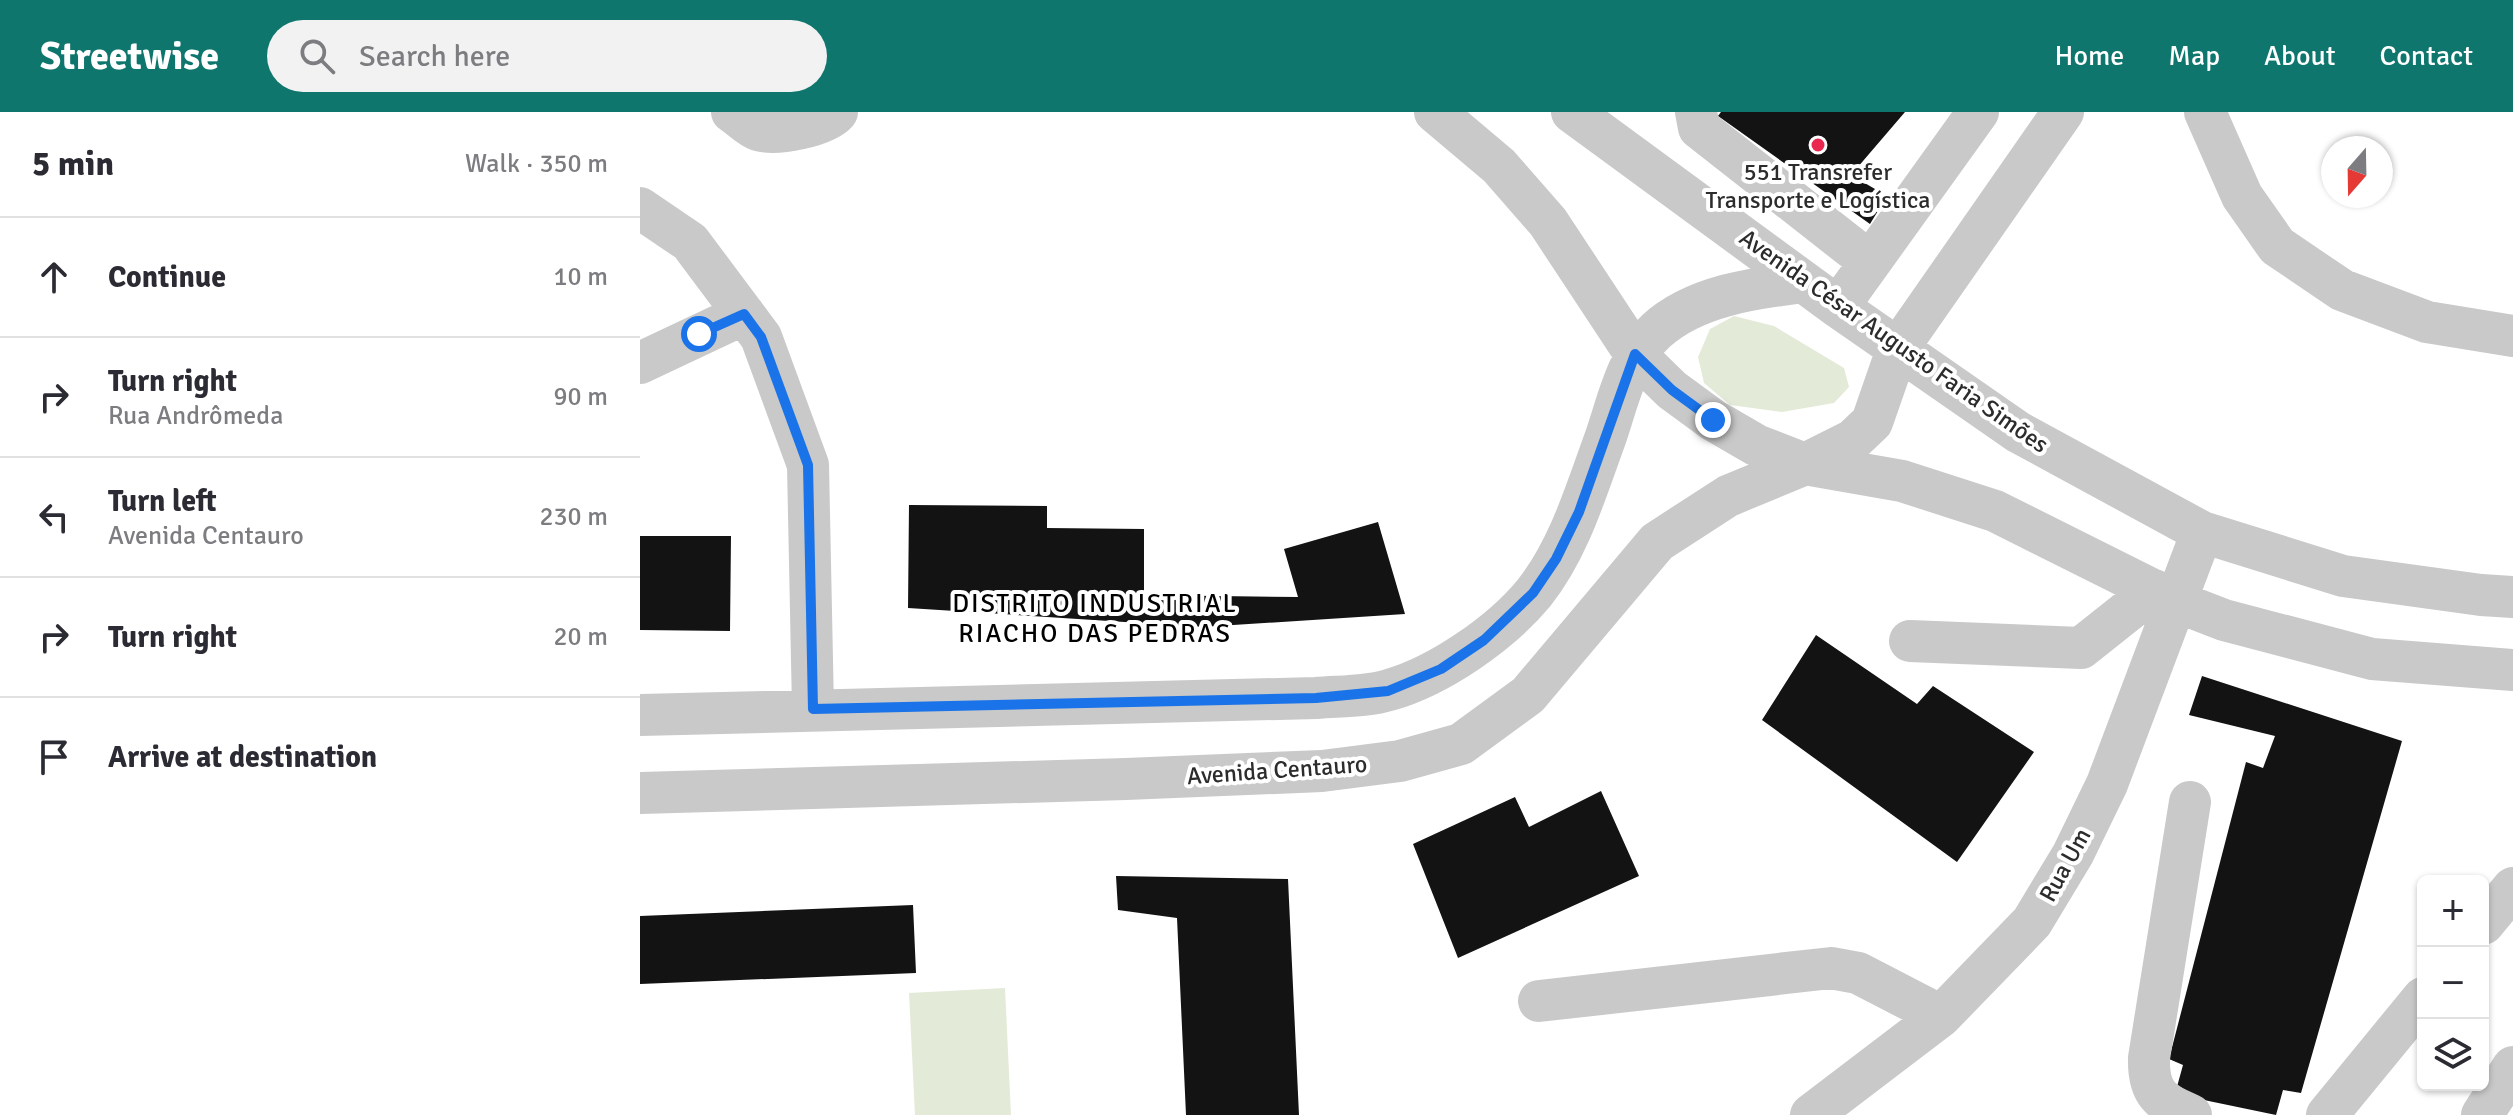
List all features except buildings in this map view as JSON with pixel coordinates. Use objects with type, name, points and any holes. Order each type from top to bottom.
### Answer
[{"type":"street","points":[[732,112],[759,130],[799,129],[832,117],[837,112]]},
{"type":"street","points":[[1435,112],[1499,166],[1548,222],[1635,354],[1672,390],[1713,420],[1756,445],[1805,464],[1902,481],[1995,511],[2164,596],[2224,620],[2372,659],[2511,672]]},
{"type":"street","name":"Avenida César Augusto Faria Simões","points":[[1572,112],[1897,350],[2018,432],[2202,532],[2343,576],[2513,597]]},
{"type":"street","points":[[1696,112],[1699,128],[1870,262]]},
{"type":"street","points":[[1838,307],[1978,112]]},
{"type":"street","name":"Avenida Centauro","points":[[640,793],[1322,771],[1400,761],[1461,744],[1528,695],[1657,542],[1728,496],[1853,440],[1872,422],[1897,350],[2063,112]]},
{"type":"street","points":[[2205,112],[2242,196],[2277,246],[2342,290],[2427,322],[2513,336]]},
{"type":"street","points":[[640,208],[690,242],[761,337],[808,465],[813,709]]},
{"type":"street","points":[[640,715],[1316,698],[1388,691],[1441,669],[1484,640],[1533,593],[1556,559],[1579,512],[1635,354],[1657,330],[1683,311],[1725,296],[1804,282]]},
{"type":"street","points":[[640,363],[744,314]]},
{"type":"street","name":"Rua Um","points":[[1811,1115],[1941,1016],[2032,922],[2073,854],[2107,784],[2164,596],[2202,532]]},
{"type":"street","points":[[1910,641],[2081,648],[2164,596]]},
{"type":"street","points":[[2190,802],[2148,1077],[2157,1094],[2170,1106],[2191,1115]]},
{"type":"street","points":[[2489,917],[2513,888]]},
{"type":"street","points":[[1539,1001],[1831,968],[1858,973],[1941,1016]]},
{"type":"street","points":[[2327,1115],[2417,1005]]},
{"type":"street","points":[[2482,1115],[2513,1067]]},
{"type":"green space","points":[[1734,316],[1774,326],[1844,368],[1849,387],[1834,403],[1782,412],[1730,405],[1704,383],[1698,357],[1710,329]]},
{"type":"green space","points":[[1005,988],[1011,1115],[915,1115],[909,993]]},
{"type":"place","name":"551 Transrefer Transporte e Logística","points":[[1818,145]]},
{"type":"district","name":"DISTRITO INDUSTRIAL RIACHO DAS PEDRAS","points":[[1095,618]]},
{"type":"route","points":[[699,334],[744,314],[761,337],[808,465],[813,709],[1316,698],[1388,691],[1441,669],[1484,640],[1533,593],[1556,559],[1579,512],[1635,354],[1672,390],[1713,420]]}]
